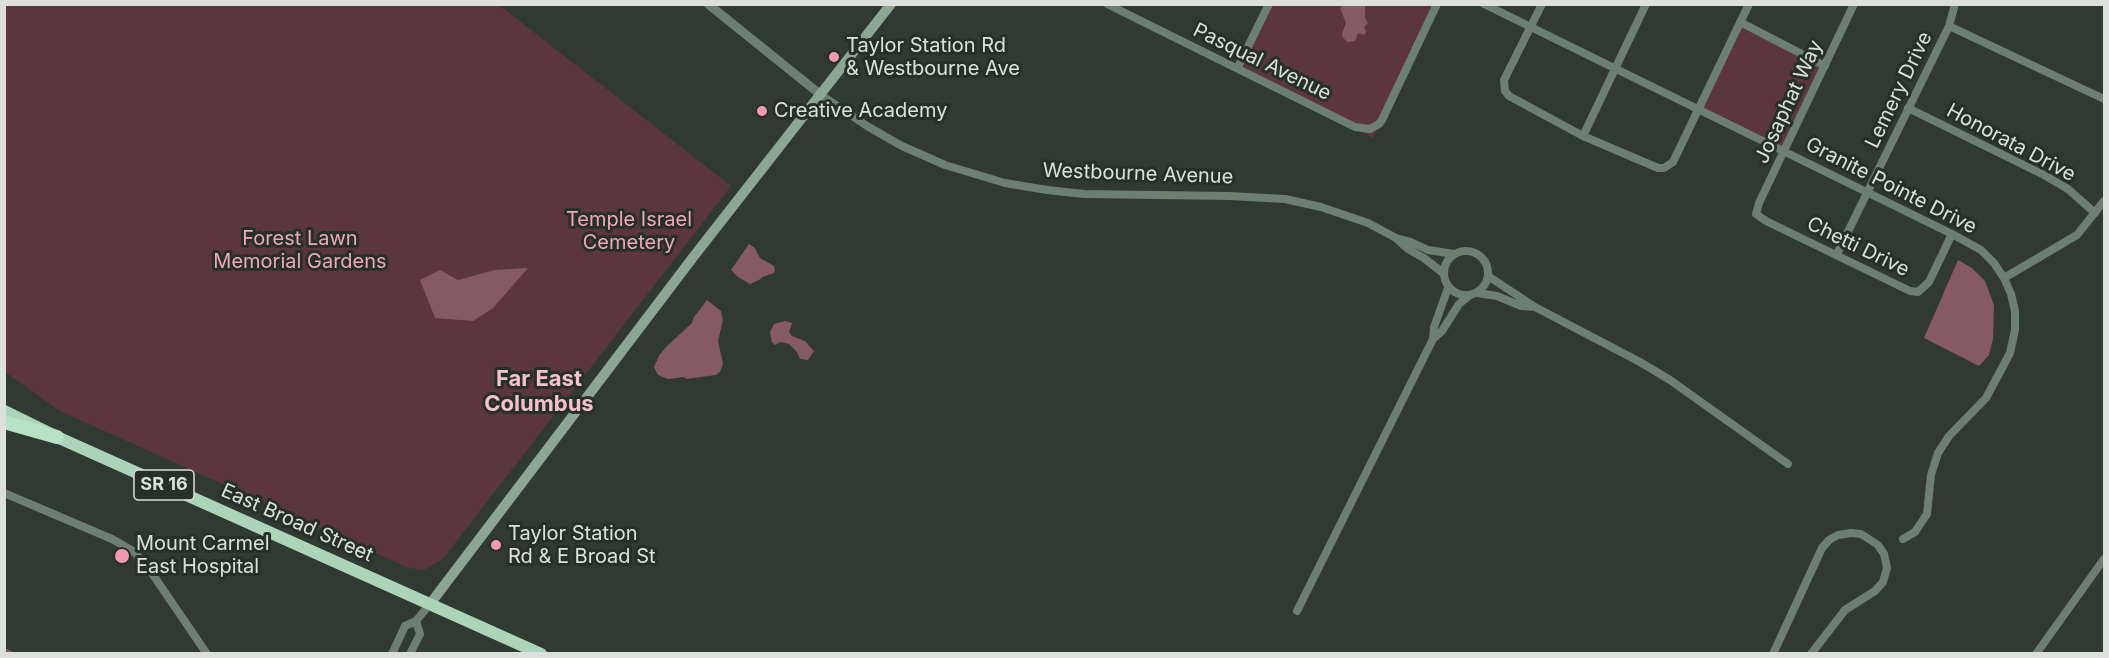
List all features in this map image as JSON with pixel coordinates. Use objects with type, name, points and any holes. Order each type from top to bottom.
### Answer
[{"type":"highway","name":"East Broad Street","points":[[4,411],[57,437],[541,654]]},
{"type":"highway","points":[[4,423],[57,437]]},
{"type":"main road","points":[[430,604],[690,262],[891,4]]},
{"type":"street","name":"Westbourne Avenue","points":[[708,4],[821,95],[902,146],[945,165],[1005,183],[1084,194],[1285,199],[1321,207],[1368,223],[1396,238],[1428,250],[1454,254]]},
{"type":"street","name":"Pasqual Avenue","points":[[1107,4],[1355,127],[1370,129],[1382,120],[1437,4]]},
{"type":"street","points":[[1238,67],[1269,4]]},
{"type":"street","name":"Granite Pointe Drive","points":[[1484,4],[1952,234],[1981,250],[1994,263],[2004,278],[2015,311],[2015,330],[2010,353],[1986,398],[1949,436],[1938,453],[1931,475],[1927,514],[1915,532],[1903,539]]},
{"type":"street","points":[[1542,4],[1504,80],[1504,91],[1509,96],[1582,136],[1658,168],[1667,168],[1673,162],[1749,4]]},
{"type":"street","points":[[1582,136],[1646,4]]},
{"type":"street","name":"Josaphat Way","points":[[1756,214],[1759,203],[1854,4]]},
{"type":"street","name":"Lemery Drive","points":[[1837,254],[1950,26],[1955,4]]},
{"type":"street","points":[[1740,22],[1825,66]]},
{"type":"street","points":[[1950,26],[2104,99]]},
{"type":"street","name":"Honorata Drive","points":[[1908,108],[2044,175],[2068,189],[2095,213]]},
{"type":"street","points":[[2004,278],[2077,235],[2104,201]]},
{"type":"street","name":"Chetti Drive","points":[[1756,214],[1910,291],[1918,292],[1929,282],[1952,234]]},
{"type":"street","name":"Westbourne Avenue","points":[[1396,238],[1443,273]]},
{"type":"street","points":[[1297,611],[1433,339],[1434,327],[1448,288],[1443,273],[1445,266],[1454,254],[1468,251],[1475,253],[1485,262],[1487,283],[1459,304],[1442,331],[1433,339]]},
{"type":"street","points":[[1488,276],[1535,307],[1670,380],[1788,464]]},
{"type":"street","points":[[1448,288],[1461,296],[1497,296],[1521,306],[1535,307]]},
{"type":"street","points":[[4,493],[133,550],[147,566],[207,654]]},
{"type":"street","points":[[1773,654],[1822,548],[1838,535],[1861,534],[1878,545],[1884,554],[1887,568],[1883,582],[1875,591],[1845,610],[1811,654]]},
{"type":"street","points":[[2036,654],[2104,559]]},
{"type":"street","points":[[392,654],[405,627],[416,621],[430,604]]},
{"type":"street","points":[[410,654],[420,634],[416,621]]},
{"type":"green space","name":"Forest Lawn Memorial Gardens","points":[[5,5],[499,5],[731,186],[442,560],[424,570],[409,568],[60,411],[5,372]]},
{"type":"green space","points":[[1269,5],[1437,5],[1373,138],[1238,67]]},
{"type":"green space","points":[[1740,22],[1825,66],[1785,151],[1698,109]]},
{"type":"shaded area","points":[[1343,5],[1365,5],[1365,18],[1368,23],[1364,27],[1366,32],[1364,35],[1358,33],[1355,41],[1348,42],[1343,38],[1346,23],[1340,8]]},
{"type":"shaded area","points":[[749,244],[755,248],[760,258],[774,266],[775,270],[774,273],[750,284],[731,270]]},
{"type":"shaded area","points":[[1958,260],[1972,268],[1985,281],[1994,305],[1993,339],[1989,355],[1979,366],[1924,338]]},
{"type":"shaded area","points":[[528,268],[493,308],[473,321],[435,318],[420,280],[440,270],[458,280],[495,270]]},
{"type":"shaded area","points":[[707,300],[721,311],[723,320],[718,341],[723,364],[720,372],[716,375],[686,379],[684,377],[668,379],[658,375],[654,367],[659,356],[692,323]]},
{"type":"shaded area","points":[[785,321],[792,323],[789,332],[792,336],[805,341],[814,351],[808,360],[800,359],[789,344],[780,342],[775,345],[772,342],[770,332],[774,324]]},
{"type":"waterway","points":[[4,649],[15,654]]},
{"type":"place","name":"Taylor Station Rd & Westbourne Ave","points":[[834,57]]},
{"type":"place","name":"Creative Academy","points":[[762,111]]},
{"type":"place","name":"Taylor Station Rd & E Broad St","points":[[496,545]]},
{"type":"place","name":"Mount Carmel East Hospital","points":[[122,556]]},
{"type":"district","name":"Far East Columbus","points":[[539,392]]},
{"type":"park label","name":"Temple Israel Cemetery","points":[[629,232]]}]
